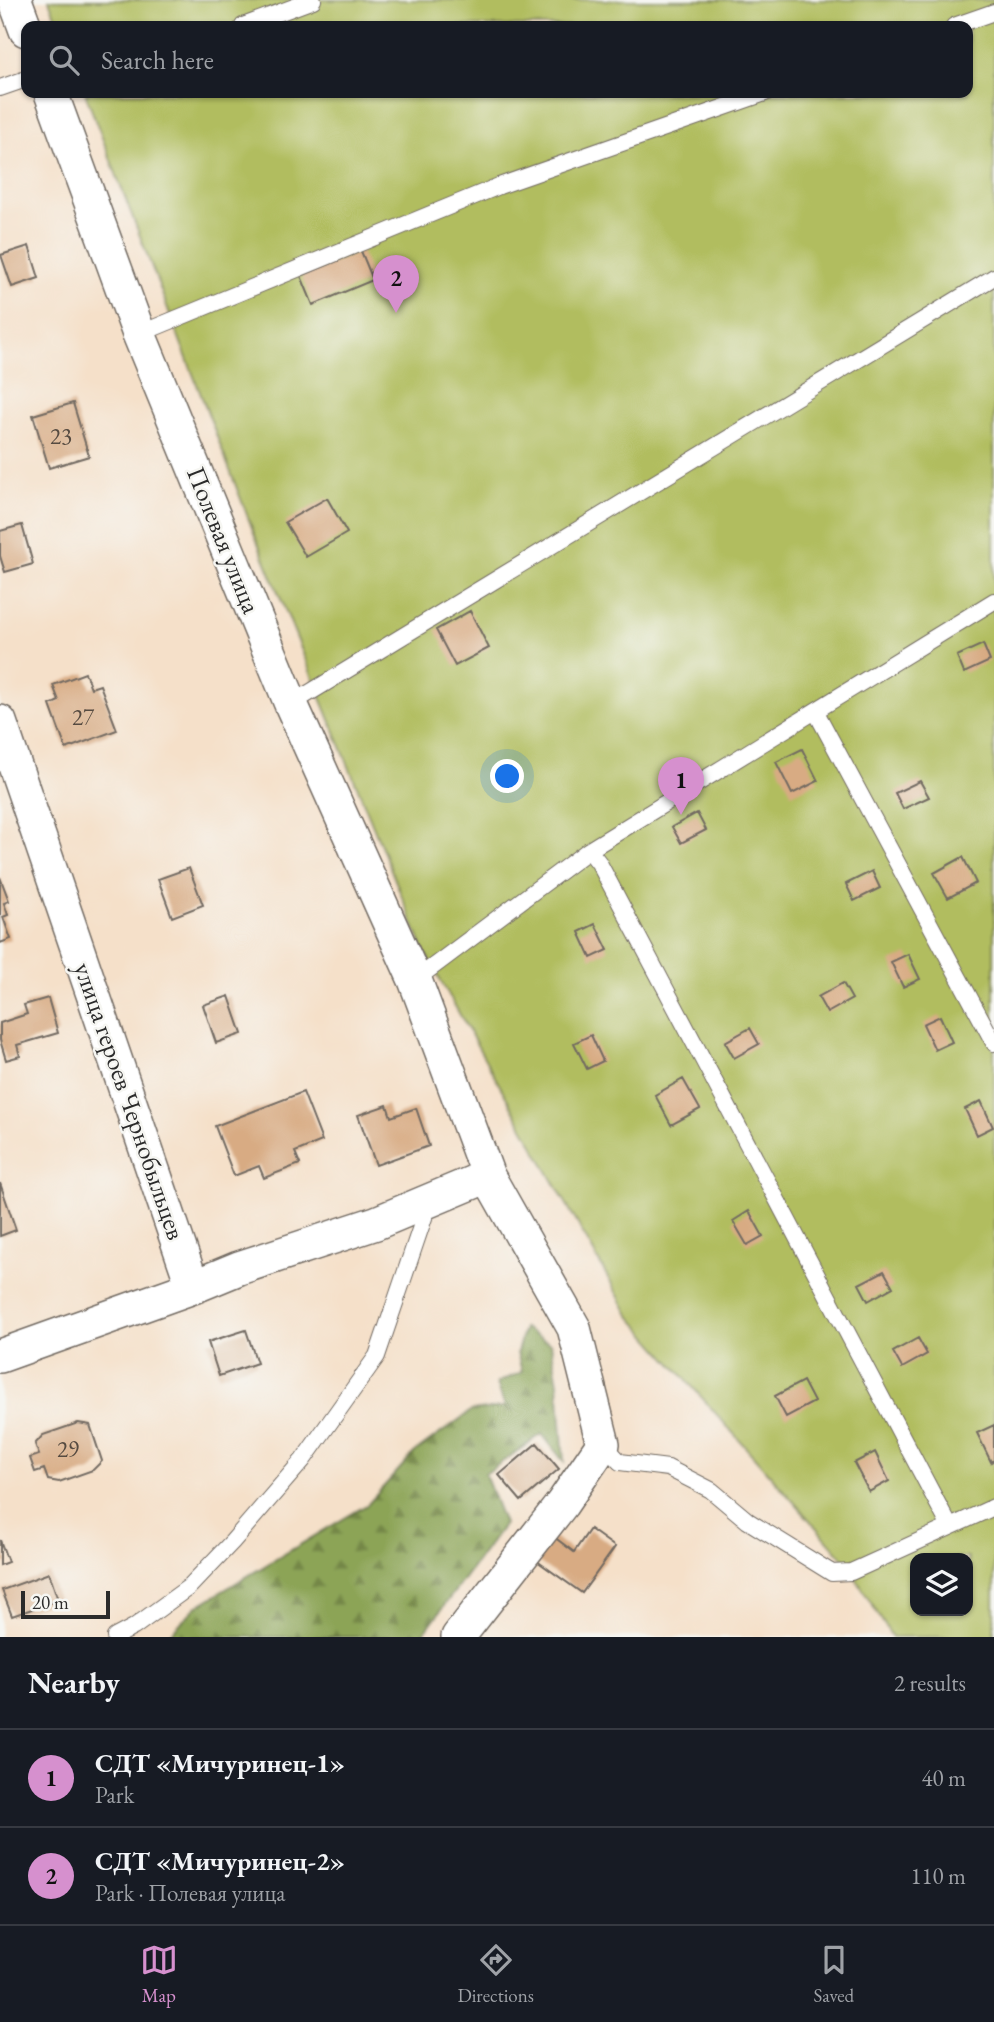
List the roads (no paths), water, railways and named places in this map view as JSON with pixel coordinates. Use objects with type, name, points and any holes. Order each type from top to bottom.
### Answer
[{"type":"street","points":[[15,0],[23,21]]},
{"type":"street","name":"Полевая улица","points":[[52,98],[139,334],[292,704],[415,979],[488,1176],[574,1328],[603,1444]]},
{"type":"street","name":"улица героев Чернобыльцев","points":[[0,722],[193,1287]]},
{"type":"street","points":[[0,1356],[239,1268],[376,1223],[488,1176]]},
{"type":"street","points":[[458,1637],[562,1504],[603,1444]]},
{"type":"lane","points":[[256,21],[313,0]]},
{"type":"lane","points":[[968,21],[994,12]]},
{"type":"lane","points":[[0,88],[21,89]]},
{"type":"lane","points":[[139,334],[499,186],[751,98]]},
{"type":"lane","points":[[292,704],[994,277]]},
{"type":"lane","points":[[415,979],[589,850],[994,601]]},
{"type":"lane","points":[[816,712],[994,1043]]},
{"type":"lane","points":[[589,850],[599,863],[950,1527]]},
{"type":"lane","points":[[115,1637],[134,1627],[189,1587],[303,1460],[377,1356],[430,1201]]},
{"type":"lane","points":[[603,1444],[620,1462],[668,1468],[711,1490],[748,1521],[832,1573],[851,1572],[994,1507]]},
{"type":"place","name":"СДТ «Мичуринец-2»","points":[[396,313]]},
{"type":"place","name":"СДТ «Мичуринец-1»","points":[[681,815]]}]
